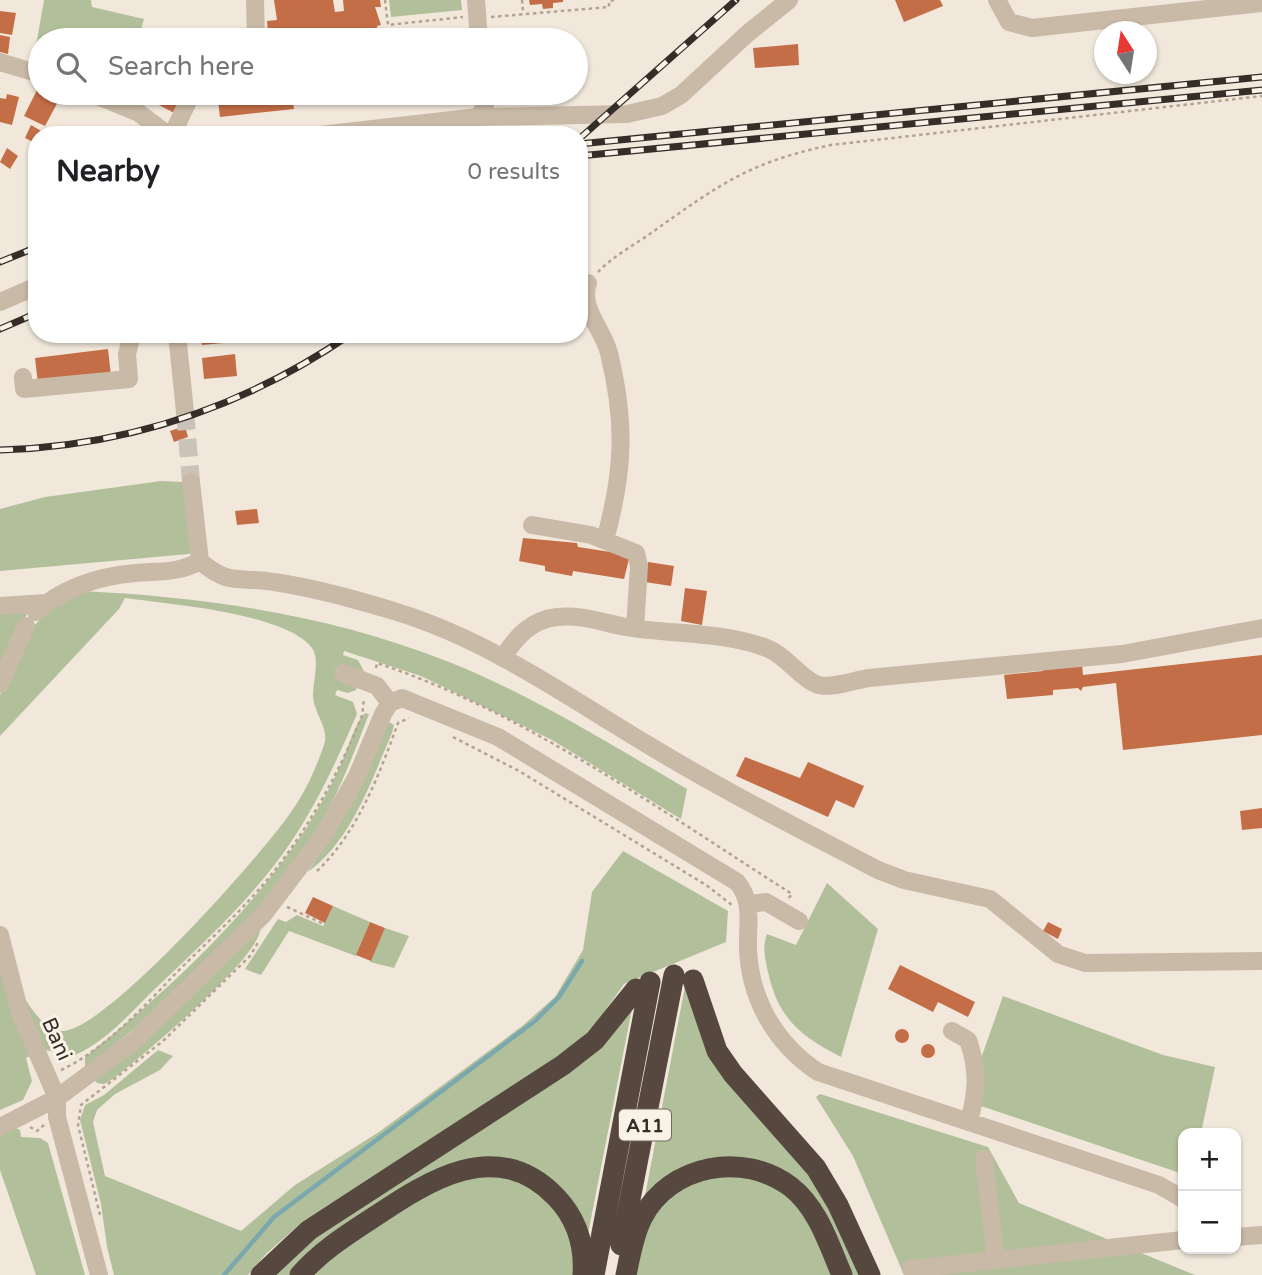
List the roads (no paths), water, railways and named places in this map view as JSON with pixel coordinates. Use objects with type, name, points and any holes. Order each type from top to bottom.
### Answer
[{"type":"highway","name":"A11","points":[[615,1275],[683,977],[717,1051],[733,1074],[816,1168],[838,1205],[870,1275]]},
{"type":"highway","name":"A11","points":[[261,1275],[309,1230],[563,1065],[604,1031],[643,986],[594,1275]]},
{"type":"highway","points":[[626,1275],[642,1218],[660,1194],[690,1174],[723,1166],[746,1167],[773,1176],[792,1188],[808,1205],[819,1224],[842,1275]]},
{"type":"highway","points":[[300,1275],[321,1253],[384,1210],[442,1176],[480,1167],[524,1174],[557,1198],[578,1231],[583,1275]]},
{"type":"street","points":[[255,0],[256,28]]},
{"type":"street","points":[[399,126],[478,117],[627,114],[662,106],[681,95],[747,34],[789,0]]},
{"type":"street","points":[[997,0],[1009,22],[1032,28],[1262,3]]},
{"type":"street","points":[[473,8],[477,28]]},
{"type":"street","points":[[0,62],[28,70]]},
{"type":"street","points":[[119,105],[139,113],[157,126]]},
{"type":"street","points":[[175,126],[186,105]]},
{"type":"street","points":[[478,117],[485,105]]},
{"type":"street","points":[[0,302],[28,290]]},
{"type":"street","points":[[588,309],[608,350],[623,446],[620,483],[605,540]]},
{"type":"street","points":[[23,377],[24,389],[129,379],[127,354],[130,343]]},
{"type":"street","points":[[178,343],[185,412]]},
{"type":"street","points":[[191,482],[200,561],[218,576],[241,581],[271,581],[397,612],[503,657],[648,745],[878,870],[904,880],[990,899],[1058,954],[1084,963],[1262,961]]},
{"type":"street","points":[[531,525],[605,540],[636,553],[639,566],[635,628]]},
{"type":"street","points":[[0,684],[36,613],[97,578],[176,570],[200,561]]},
{"type":"street","points":[[0,606],[36,613]]},
{"type":"street","points":[[503,657],[524,630],[557,617],[709,636],[766,648],[783,656],[815,684],[827,685],[881,676],[1122,654],[1262,628]]},
{"type":"street","points":[[343,673],[377,686],[390,703]]},
{"type":"street","points":[[0,1127],[64,1104],[135,1040],[255,923],[286,888],[338,811],[390,703],[402,698],[498,737],[737,882],[755,993],[773,1028],[794,1053],[818,1072],[1159,1185],[1178,1196]]},
{"type":"street","points":[[742,906],[766,902],[799,921]]},
{"type":"street","name":"Bani","points":[[0,935],[20,1013],[64,1104],[57,1117],[99,1275]]},
{"type":"street","points":[[952,1031],[968,1040],[975,1060],[978,1092],[969,1122]]},
{"type":"street","points":[[984,1159],[996,1260]]},
{"type":"street","points":[[1241,1237],[1262,1235]]},
{"type":"street","points":[[911,1269],[1178,1241]]},
{"type":"waterway","points":[[224,1275],[274,1217],[535,1021],[559,997],[582,961]]},
{"type":"tunnel","points":[[185,412],[191,482]]},
{"type":"railway","points":[[588,131],[736,0]]},
{"type":"railway","points":[[588,143],[1262,77]]},
{"type":"railway","points":[[588,155],[1262,90]]},
{"type":"railway","points":[[0,262],[28,251]]},
{"type":"railway","points":[[0,329],[28,317]]},
{"type":"railway","points":[[0,450],[94,440],[140,431],[184,418],[270,382],[337,343]]}]
